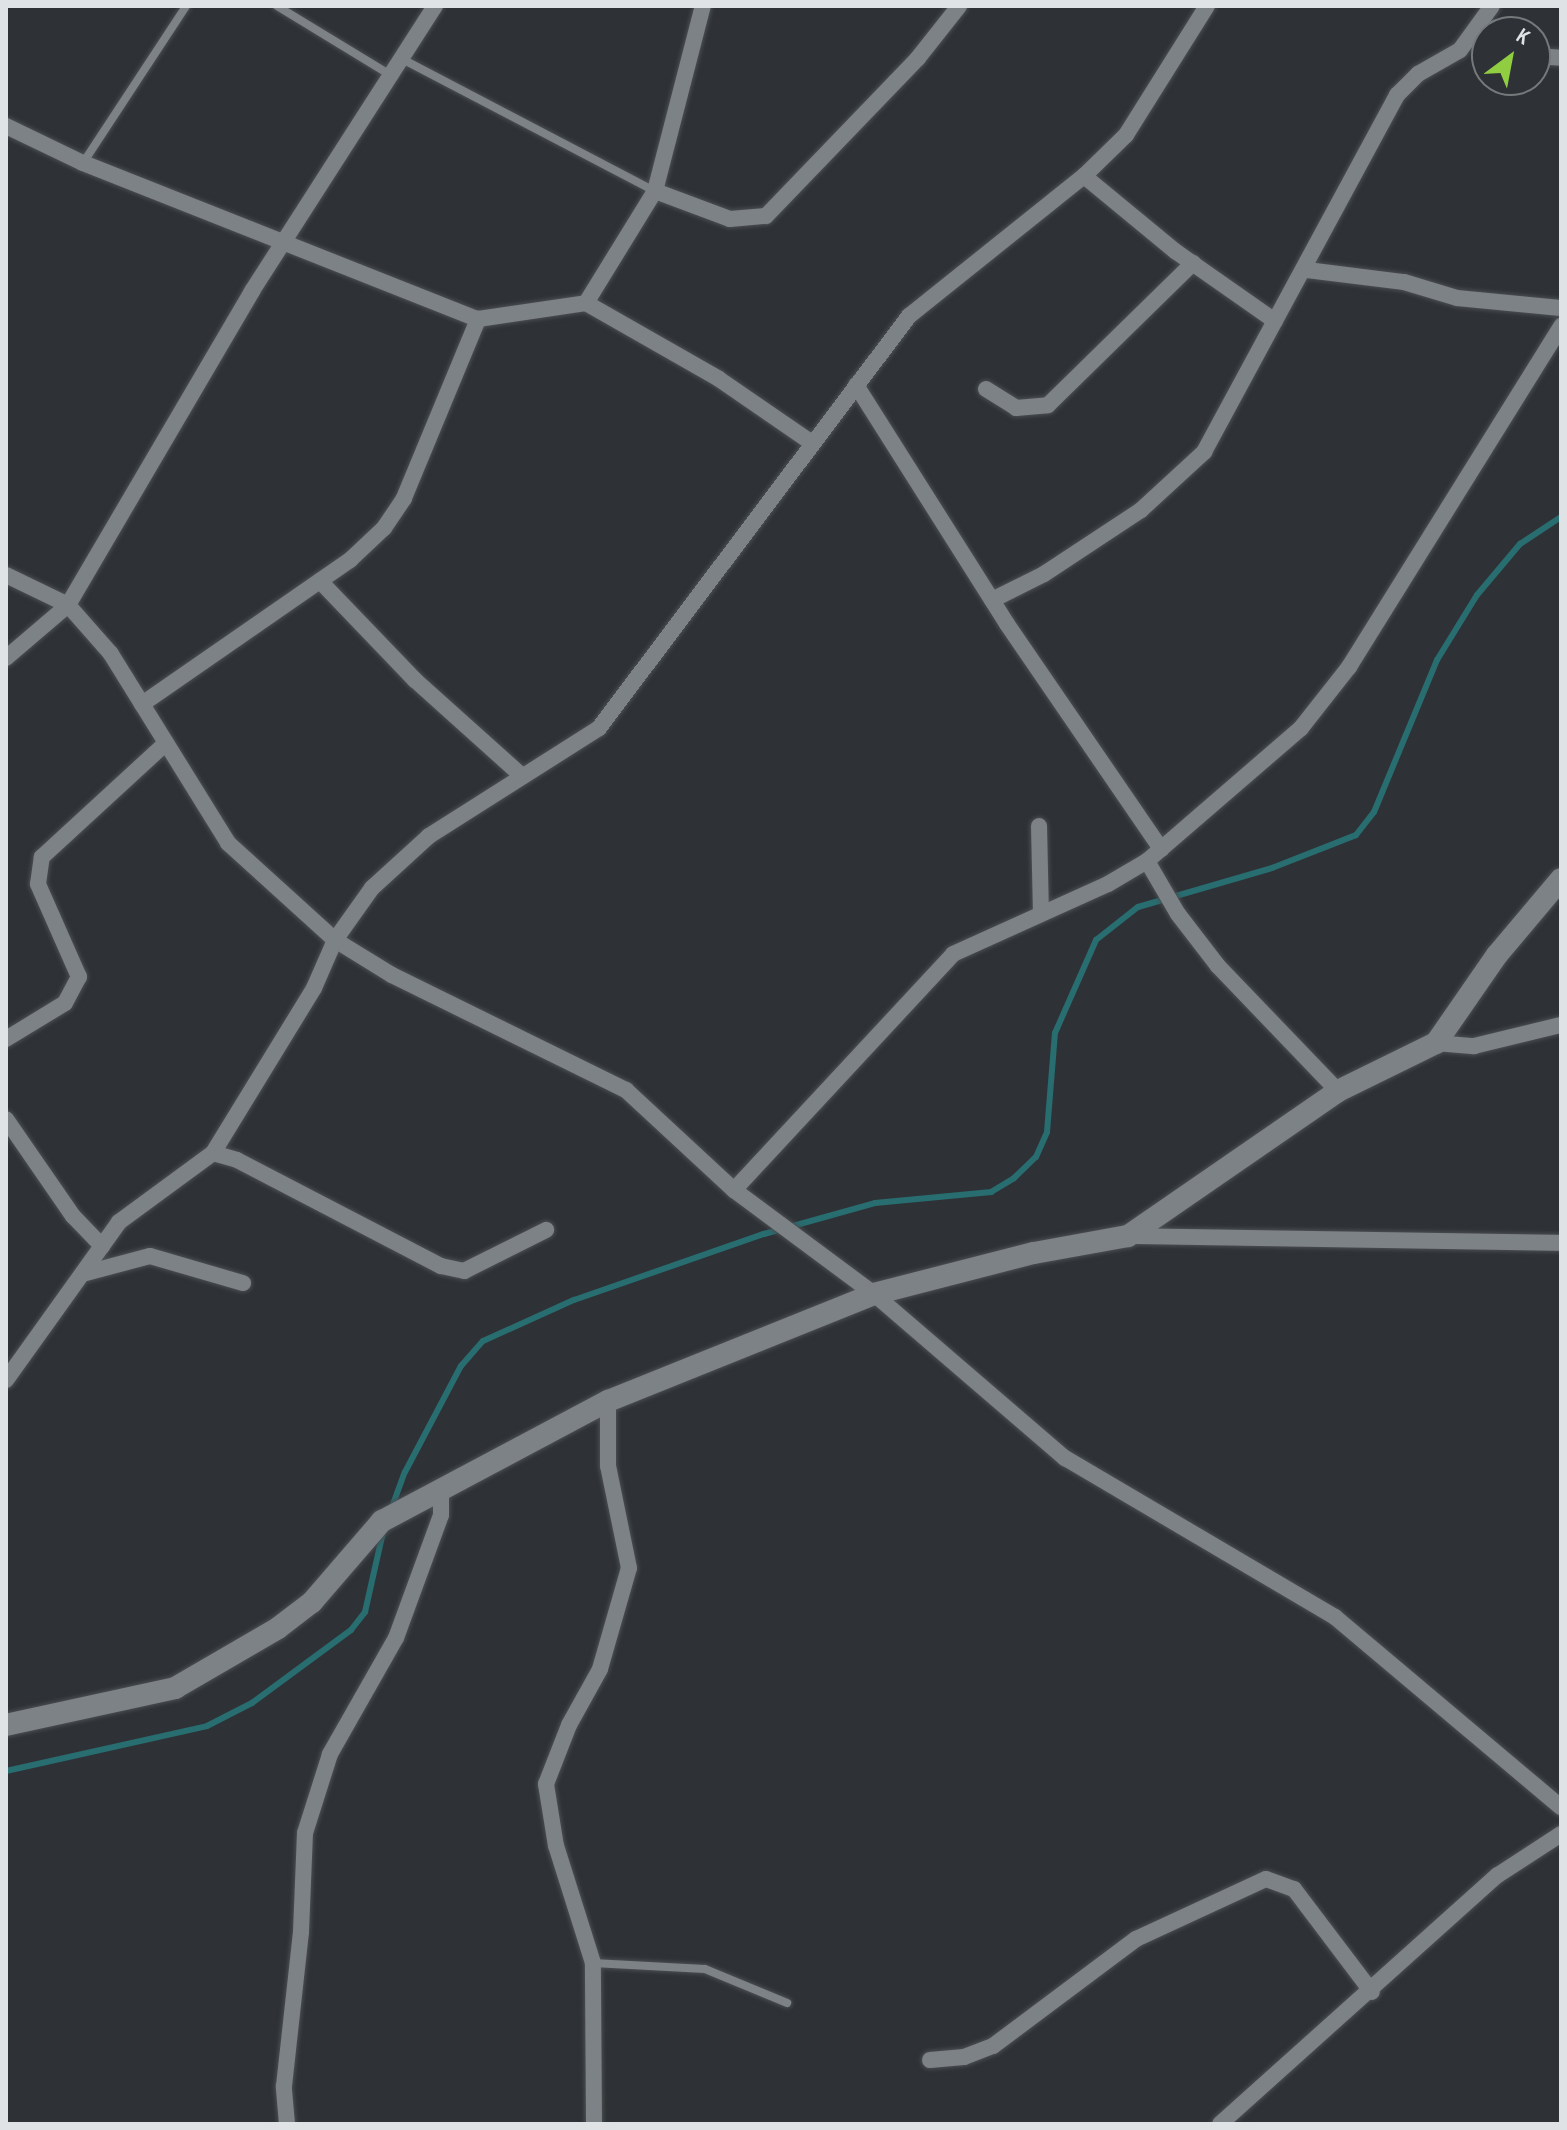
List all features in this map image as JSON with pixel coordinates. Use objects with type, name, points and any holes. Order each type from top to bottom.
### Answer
[{"type":"street","points":[[6,658],[68,605],[285,241],[394,77],[435,6]]},
{"type":"street","points":[[586,303],[655,191],[703,6]]},
{"type":"street","points":[[655,191],[730,219],[766,216],[909,68],[959,6]]},
{"type":"street","points":[[6,1380],[126,1216],[213,1153],[314,988],[335,940],[372,888],[399,861],[522,776],[599,728],[856,385],[920,306],[1084,176],[1126,135],[1207,6]]},
{"type":"street","points":[[992,600],[1044,574],[1181,477],[1223,422],[1275,321],[1307,270],[1397,95],[1418,74],[1471,47]]},
{"type":"street","points":[[6,126],[83,163],[478,319],[586,303],[719,379],[812,443]]},
{"type":"street","points":[[1084,176],[1193,263],[1275,321]]},
{"type":"street","points":[[986,389],[1016,408],[1048,405],[1193,263]]},
{"type":"street","points":[[1307,270],[1404,282],[1457,298],[1561,308]]},
{"type":"street","points":[[142,704],[368,545],[404,498],[478,319]]},
{"type":"street","points":[[734,1190],[929,974],[953,954],[1108,884],[1147,861],[1269,760],[1349,667],[1561,326]]},
{"type":"street","points":[[856,385],[992,600],[1161,849]]},
{"type":"street","points":[[6,575],[68,605],[111,654],[240,857],[335,940],[392,975],[626,1090],[734,1190],[874,1294],[1088,1476],[1265,1572],[1335,1617],[1561,1807]]},
{"type":"street","points":[[320,581],[415,680],[522,776]]},
{"type":"street","points":[[6,1039],[65,1003],[79,977],[38,884],[42,857],[166,743]]},
{"type":"street","points":[[1039,826],[1041,912]]},
{"type":"street","points":[[1147,861],[1178,914],[1250,1002],[1338,1091]]},
{"type":"street","points":[[1128,1236],[1338,1091],[1436,1043],[1497,955],[1561,879]]},
{"type":"street","points":[[1436,1043],[1474,1046],[1561,1025]]},
{"type":"street","points":[[6,1119],[73,1216],[102,1246]]},
{"type":"street","points":[[213,1153],[237,1160],[441,1266],[464,1271],[546,1230]]},
{"type":"street","points":[[6,1725],[175,1688],[278,1628],[312,1602],[382,1521],[608,1401],[874,1294],[1034,1253],[1128,1236],[1561,1243]]},
{"type":"street","points":[[86,1273],[150,1256],[243,1283]]},
{"type":"street","points":[[594,2124],[593,1963],[556,1846],[546,1784],[569,1725],[604,1657],[629,1568],[608,1466],[608,1401]]},
{"type":"street","points":[[287,2124],[284,2086],[301,1932],[305,1833],[330,1754],[396,1638],[443,1508],[434,1492]]},
{"type":"street","points":[[1220,2124],[1372,1992],[1498,1875],[1561,1834]]},
{"type":"street","points":[[930,2060],[964,2057],[993,2046],[1136,1939],[1266,1879],[1294,1889],[1372,1992]]},
{"type":"lane","points":[[83,163],[186,6]]},
{"type":"lane","points":[[277,6],[394,77]]},
{"type":"lane","points":[[404,60],[655,191]]},
{"type":"lane","points":[[593,1963],[705,1969],[787,2003]]},
{"type":"waterway","points":[[392,1507],[405,1472],[461,1366],[483,1341],[574,1300],[764,1234],[875,1203],[991,1192],[1014,1178],[1036,1157],[1047,1132],[1055,1033],[1096,940],[1138,907],[1272,868],[1356,835],[1374,812],[1437,660],[1477,595],[1520,544],[1561,517]]},
{"type":"waterway","points":[[6,1771],[207,1726],[252,1703],[351,1630],[365,1612],[383,1532]]}]
